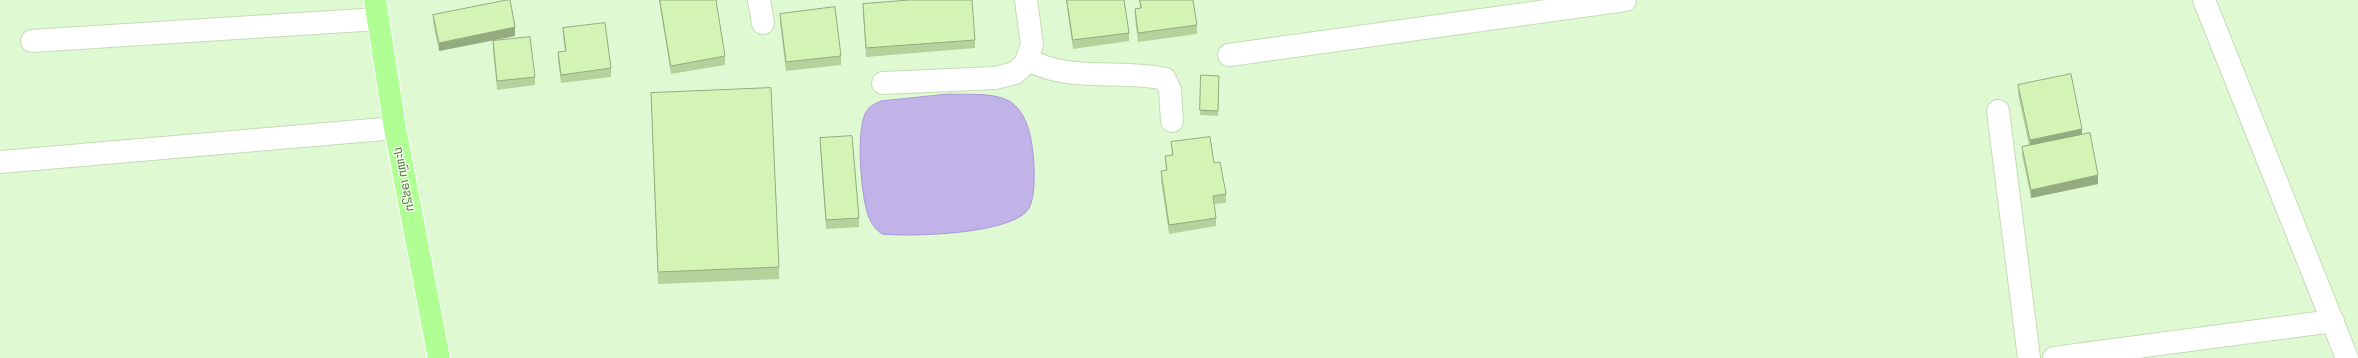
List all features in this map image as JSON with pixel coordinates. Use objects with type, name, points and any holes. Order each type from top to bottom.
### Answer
[{"type":"main road","name":"ຖະໜົນ ເອຊຽນ","points":[[376,10],[395,128],[439,358]]},
{"type":"street","points":[[759,0],[763,22]]},
{"type":"street","points":[[883,83],[995,78],[1015,73],[1025,64],[1032,45],[1026,0]]},
{"type":"street","points":[[1229,55],[1625,0]]},
{"type":"street","points":[[2204,0],[2347,358]]},
{"type":"street","points":[[32,41],[376,10]]},
{"type":"street","points":[[1027,59],[1040,66],[1053,70],[1117,76],[1149,75],[1165,79],[1170,90],[1172,120]]},
{"type":"street","points":[[1998,111],[2029,358]]},
{"type":"street","points":[[0,162],[395,128]]},
{"type":"street","points":[[2054,358],[2333,321]]},
{"type":"shaded area","points":[[0,0],[2358,0],[2358,358],[0,358]]},
{"type":"shaded area","points":[[949,94],[980,94],[1003,98],[1009,101],[1020,112],[1030,132],[1032,143],[1034,182],[1031,204],[1027,211],[1016,219],[1000,225],[981,229],[936,234],[882,234],[875,228],[869,218],[863,193],[860,149],[862,123],[865,114],[868,109],[881,101]]},
{"type":"building","points":[[510,0],[515,27],[439,43],[433,15]]},
{"type":"building","points":[[660,0],[716,0],[725,56],[671,66]]},
{"type":"building","points":[[910,0],[972,0],[975,40],[866,48],[863,4]]},
{"type":"building","points":[[1067,0],[1124,0],[1129,33],[1073,40]]},
{"type":"building","points":[[1140,0],[1193,0],[1197,25],[1138,33],[1135,9],[1141,8]]},
{"type":"building","points":[[835,7],[841,56],[786,62],[780,14]]},
{"type":"building","points":[[605,23],[611,68],[561,75],[558,52],[566,51],[563,28]]},
{"type":"building","points":[[530,37],[535,77],[497,81],[493,41]]},
{"type":"building","points":[[2071,74],[2082,129],[2030,140],[2018,85]]},
{"type":"building","points":[[1201,75],[1219,76],[1218,111],[1200,110]]},
{"type":"building","points":[[771,88],[779,267],[658,272],[651,93]]},
{"type":"building","points":[[2090,133],[2098,175],[2031,190],[2022,147]]},
{"type":"building","points":[[852,136],[859,218],[826,220],[820,138]]},
{"type":"building","points":[[1210,137],[1214,163],[1220,162],[1226,194],[1213,196],[1216,218],[1169,225],[1161,171],[1167,170],[1165,156],[1173,155],[1171,142]]}]
